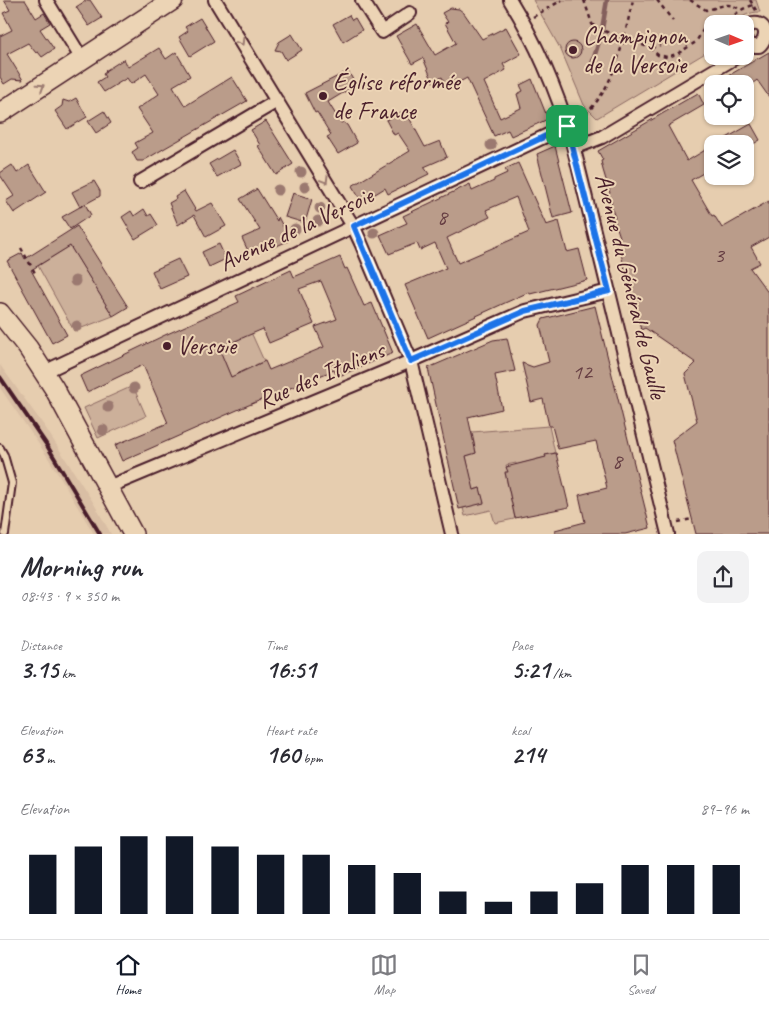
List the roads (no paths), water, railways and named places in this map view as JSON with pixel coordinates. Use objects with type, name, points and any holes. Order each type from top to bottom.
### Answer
[{"type":"street","points":[[46,0],[82,59]]},
{"type":"street","points":[[0,113],[173,0]]},
{"type":"street","points":[[215,0],[354,226],[411,361],[452,534]]},
{"type":"street","points":[[362,0],[382,32],[410,13]]},
{"type":"street","name":"Avenue du Général de Gaulle","points":[[510,0],[544,64],[574,148],[668,534]]},
{"type":"street","points":[[754,24],[762,25],[768,34],[764,43],[754,46]]},
{"type":"street","points":[[574,148],[596,140],[723,65]]},
{"type":"street","points":[[140,182],[277,101]]},
{"type":"street","name":"Avenue de la Versoie","points":[[44,372],[567,126]]},
{"type":"street","name":"Rue des Italiens","points":[[108,487],[411,361],[525,311],[609,291]]},
{"type":"street","points":[[0,313],[28,348],[44,372],[133,534]]},
{"type":"lane","points":[[0,448],[4,455],[12,483],[5,534]]},
{"type":"waterway","points":[[591,67],[601,35],[607,0]]},
{"type":"railway","points":[[0,377],[46,444],[100,534]]},
{"type":"place","name":"Champignon de la Versoie","points":[[573,50]]},
{"type":"place","name":"Église réformée de France","points":[[323,96]]},
{"type":"place","name":"Versoie","points":[[167,346]]}]
